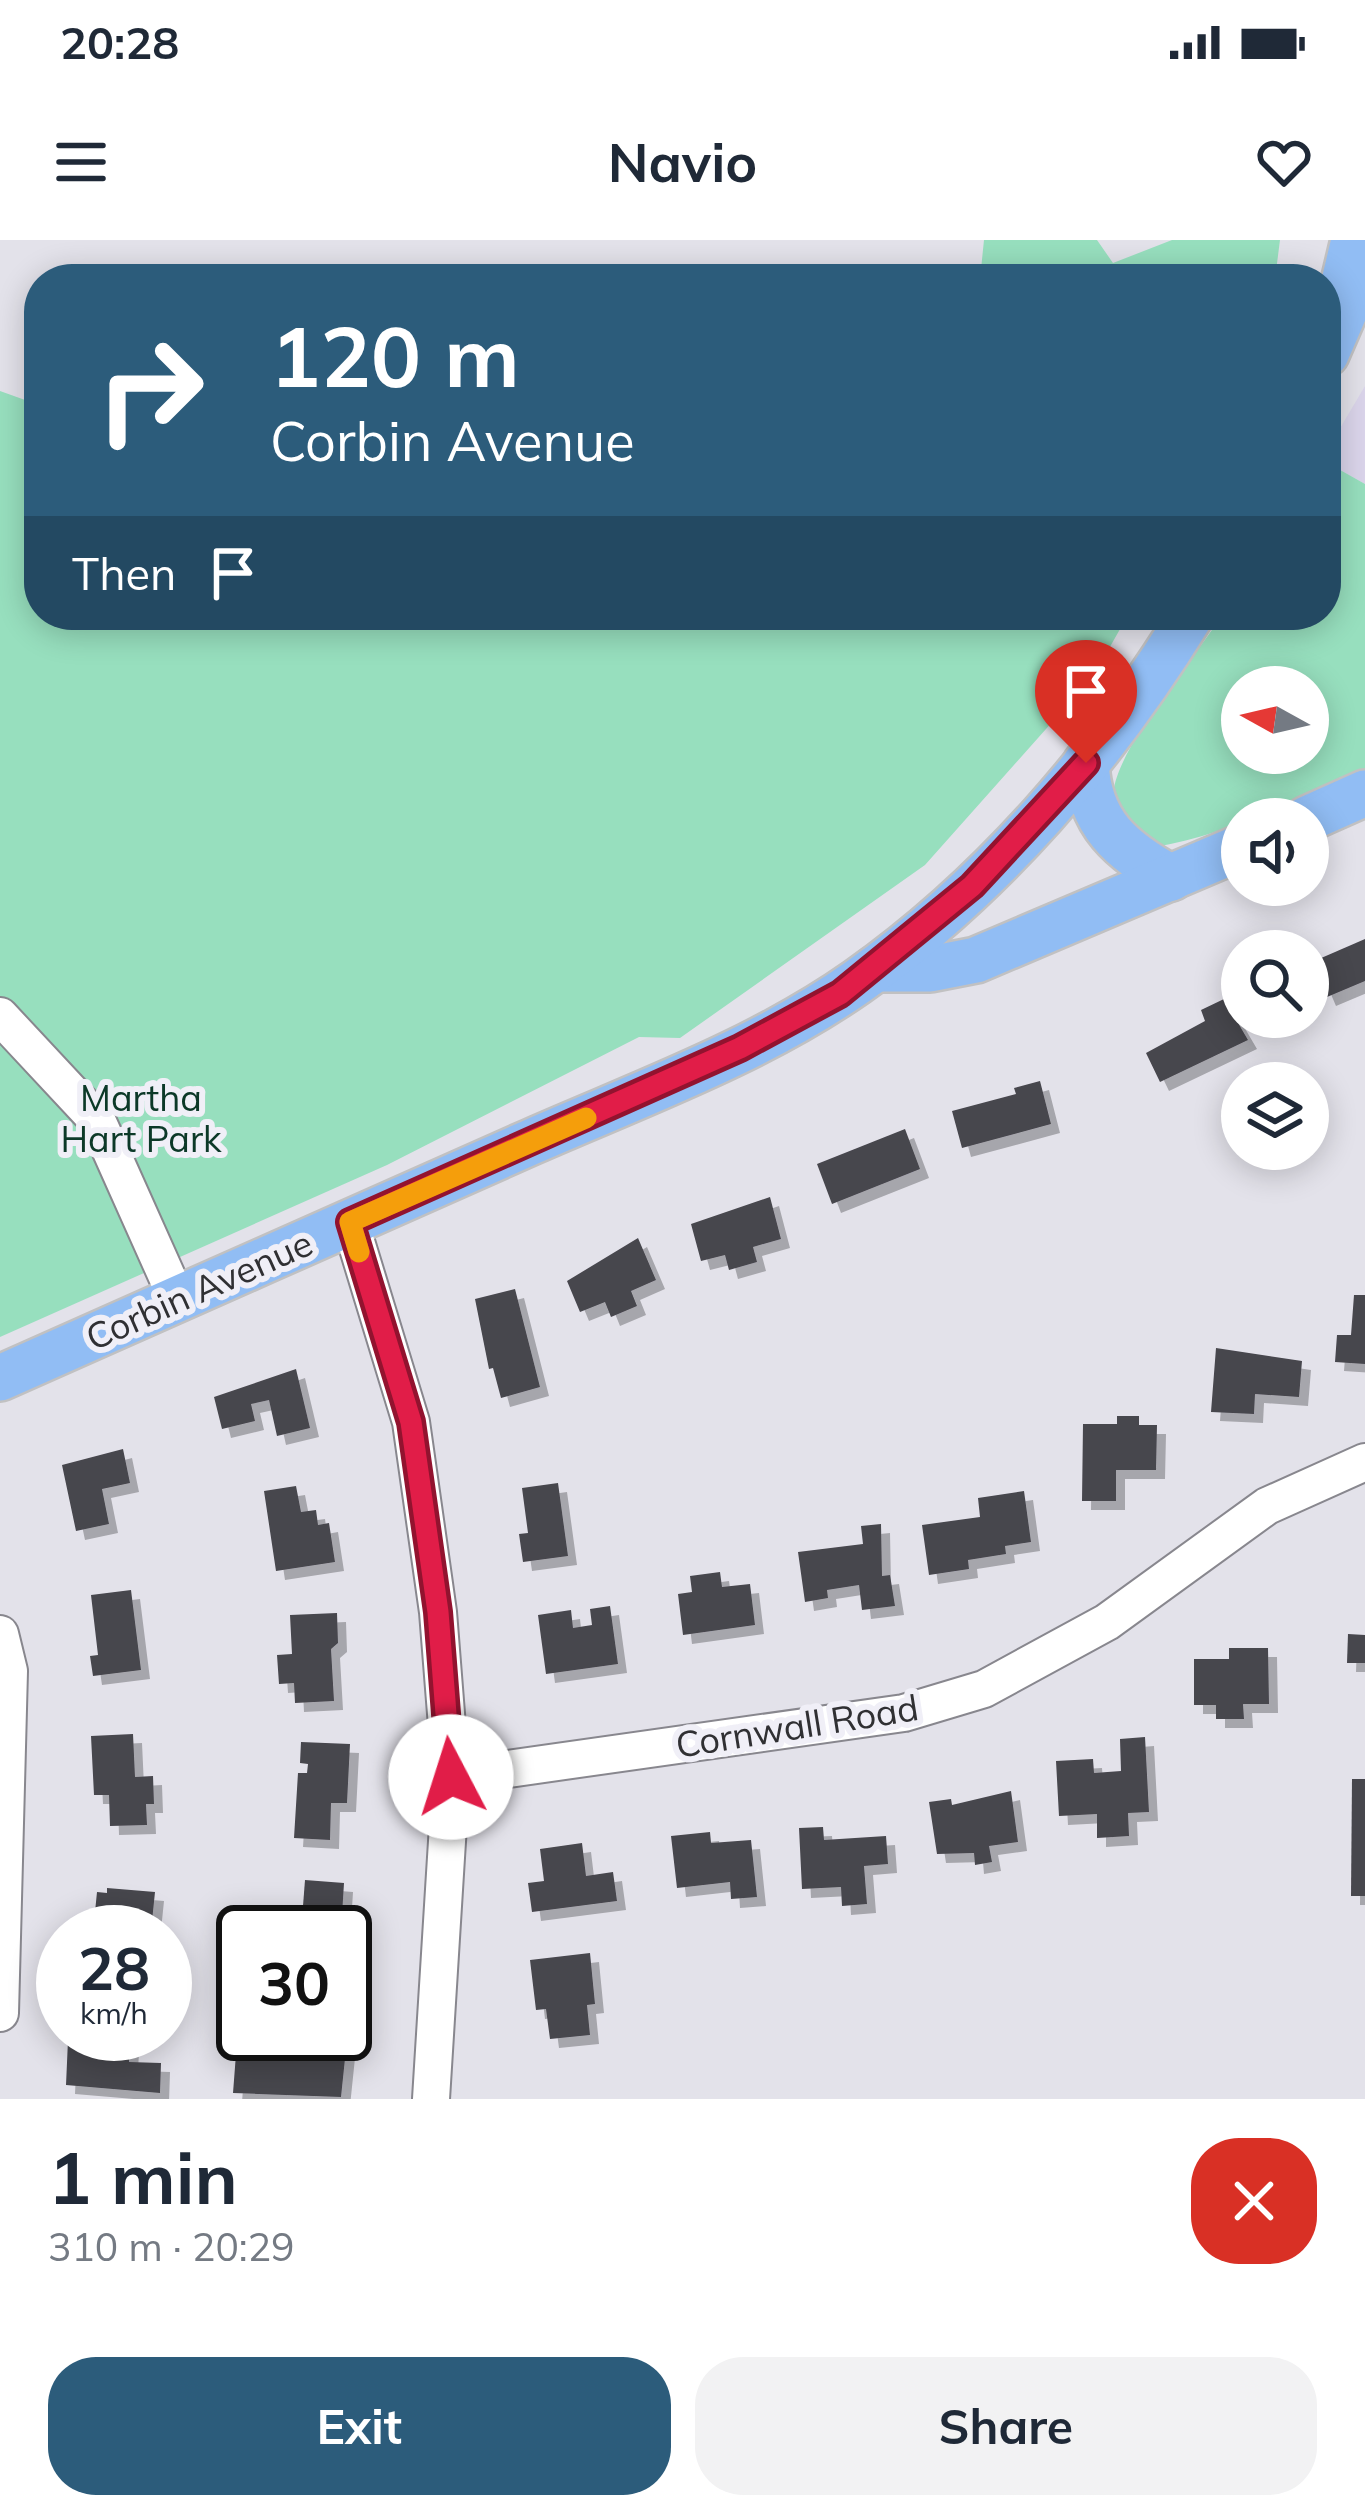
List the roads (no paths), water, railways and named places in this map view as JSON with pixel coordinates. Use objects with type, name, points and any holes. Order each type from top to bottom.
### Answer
[{"type":"main road","points":[[1354,240],[1356,304]]},
{"type":"main road","name":"Corbin Avenue","points":[[0,1378],[740,1048],[875,969],[972,886],[1086,763],[1180,630]]},
{"type":"main road","points":[[1086,763],[1090,795],[1104,828],[1128,853],[1171,878]]},
{"type":"main road","points":[[1329,809],[1365,793]]},
{"type":"main road","points":[[875,969],[930,969],[976,960],[1221,856]]},
{"type":"street","points":[[0,1016],[97,1120],[178,1299]]},
{"type":"street","points":[[350,1222],[411,1422],[438,1612],[451,1777],[431,2099]]},
{"type":"street","name":"Cornwall Road","points":[[451,1777],[904,1713],[984,1688],[1107,1622],[1267,1506],[1365,1462]]},
{"type":"street","points":[[0,1634],[9,1671],[0,2013]]},
{"type":"park label","name":"Martha Hart Park","points":[[141,1118]]}]
